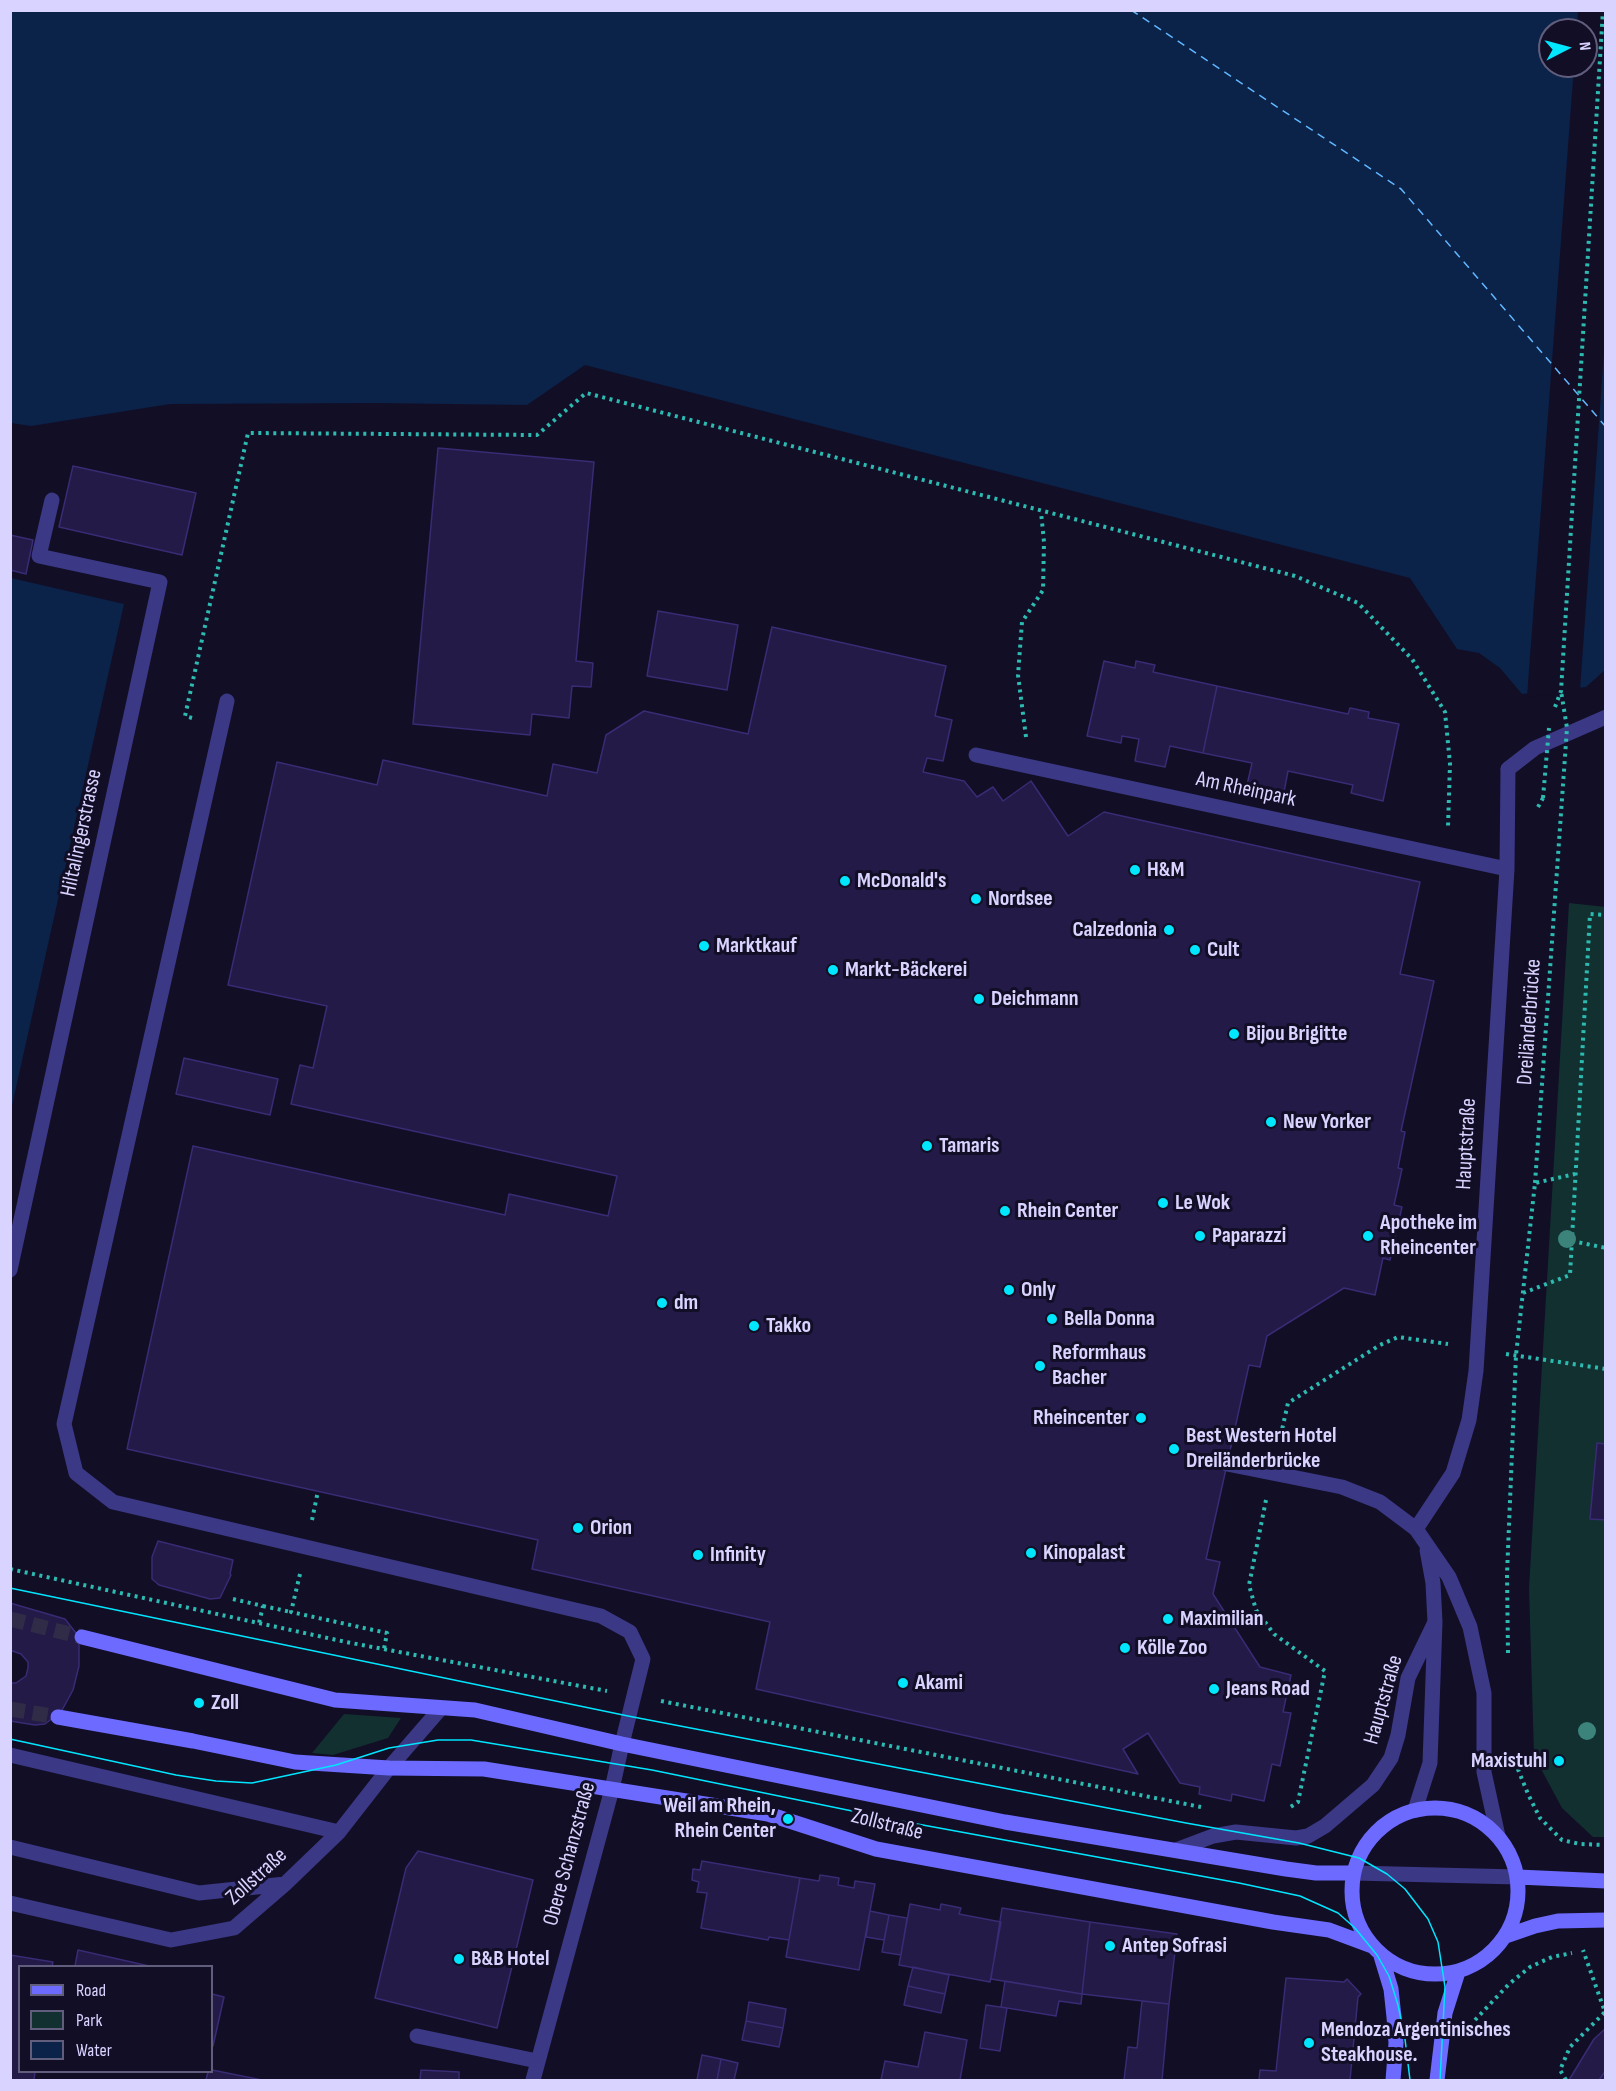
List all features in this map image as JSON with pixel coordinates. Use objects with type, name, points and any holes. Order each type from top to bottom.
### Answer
[{"type":"main road","name":"Zollstraße","points":[[81,1636],[326,1698],[475,1710],[622,1744],[1005,1822],[1286,1869],[1316,1873],[1354,1873]]},
{"type":"main road","name":"Zollstraße","points":[[58,1717],[295,1762],[389,1768],[484,1768],[768,1814],[876,1849],[1273,1922],[1329,1930],[1377,1951]]},
{"type":"main road","points":[[1377,1951],[1410,1971],[1426,1975],[1458,1972],[1486,1958],[1506,1936],[1518,1908],[1518,1877],[1507,1848],[1498,1836],[1487,1826],[1460,1811],[1445,1808],[1415,1810],[1401,1815],[1376,1833],[1366,1845],[1354,1873],[1352,1892],[1354,1911],[1361,1929],[1377,1951],[1391,1989],[1396,2043],[1393,2080]]},
{"type":"main road","points":[[1518,1877],[1605,1881]]},
{"type":"main road","points":[[1506,1936],[1558,1921],[1605,1920]]},
{"type":"main road","points":[[1437,2080],[1445,2013],[1458,1972]]},
{"type":"street","name":"Hiltalingerstrasse","points":[[10,1270],[160,582],[39,556],[52,500]]},
{"type":"street","name":"Obere Schanzstraße","points":[[228,701],[64,1424],[76,1473],[113,1502],[601,1616],[630,1632],[643,1659],[612,1789],[532,2080]]},
{"type":"street","name":"Hauptstraße","points":[[1415,1810],[1430,1763],[1435,1622],[1433,1583],[1421,1535],[1453,1473],[1469,1420],[1477,1349],[1507,869],[1508,769],[1535,748],[1605,717]]},
{"type":"street","name":"Am Rheinpark","points":[[976,755],[1507,869]]},
{"type":"street","points":[[1227,1464],[1342,1487],[1380,1502],[1421,1535],[1449,1577],[1470,1627],[1484,1693],[1484,1772],[1498,1836]]},
{"type":"street","name":"Hauptstraße","points":[[1176,1850],[1213,1836],[1236,1832],[1296,1838],[1308,1836],[1326,1826],[1373,1785],[1391,1758],[1398,1735],[1408,1678],[1435,1622]]},
{"type":"street","name":"Zollstraße","points":[[10,1903],[171,1940],[234,1928],[285,1884],[339,1832],[389,1768],[441,1708]]},
{"type":"street","points":[[10,1755],[339,1832]]},
{"type":"street","points":[[10,1847],[199,1893],[285,1884]]},
{"type":"street","points":[[1354,1873],[1518,1877]]},
{"type":"street","points":[[417,2036],[537,2061]]},
{"type":"path","name":"Dreiländerbrücke","points":[[1508,1657],[1507,1574],[1516,1355],[1535,1184],[1567,728],[1561,691],[1603,10]]},
{"type":"path","points":[[222,726],[185,716],[248,433],[537,435],[586,393],[1295,576],[1358,603],[1412,658],[1445,711],[1450,764],[1448,804]]},
{"type":"path","points":[[1030,767],[1018,675],[1022,622],[1043,590],[1044,542],[1041,512]]},
{"type":"path","points":[[1543,798],[1549,728]]},
{"type":"path","points":[[1523,1293],[1570,1275],[1590,914],[1605,915]]},
{"type":"path","points":[[1535,1184],[1575,1174]]},
{"type":"path","points":[[1572,1241],[1605,1248]]},
{"type":"path","points":[[1288,1808],[1298,1802],[1325,1671],[1274,1635],[1256,1610],[1249,1584],[1288,1403],[1380,1345],[1398,1337],[1477,1349]]},
{"type":"path","points":[[1516,1355],[1605,1369]]},
{"type":"path","points":[[291,1612],[318,1491]]},
{"type":"path","points":[[10,1569],[384,1649],[1212,1809]]},
{"type":"path","points":[[233,1599],[387,1633],[384,1649]]},
{"type":"path","points":[[259,1623],[263,1606]]},
{"type":"path","points":[[1514,1757],[1527,1794],[1540,1818],[1562,1840],[1580,1844],[1605,1845]]},
{"type":"path","points":[[1471,2024],[1509,1984],[1530,1967],[1552,1957],[1584,1950],[1605,2012],[1570,2047],[1560,2070],[1566,2080]]},
{"type":"green space","points":[[1569,903],[1606,907],[1605,1837],[1593,1837],[1562,1808],[1534,1756],[1529,1588]]},
{"type":"green space","points":[[344,1714],[401,1718],[388,1738],[333,1755],[312,1753]]},
{"type":"water","points":[[10,11],[1605,11],[1605,670],[1586,687],[1522,694],[1500,668],[1479,653],[1457,649],[1410,578],[585,365],[527,405],[170,404],[31,426],[11,423]]},
{"type":"water","points":[[10,578],[124,604],[11,1110]]},
{"type":"pier","points":[[1578,11],[1606,11],[1605,338],[1580,690],[1527,697],[1573,78],[1598,78],[1598,18],[1578,18]]},
{"type":"building","points":[[438,448],[594,462],[576,661],[593,663],[591,687],[572,686],[569,718],[532,714],[530,735],[413,724]]},
{"type":"building","points":[[73,466],[196,493],[182,555],[59,527]]},
{"type":"building","points":[[10,535],[33,540],[26,574],[10,570]]},
{"type":"building","points":[[658,611],[738,625],[727,690],[647,676]]},
{"type":"building","name":"Rhein Center","points":[[772,627],[946,666],[935,716],[952,720],[943,761],[927,758],[923,772],[964,781],[977,797],[993,787],[1003,801],[1031,781],[1068,836],[1104,812],[1420,882],[1400,974],[1434,981],[1401,1131],[1405,1132],[1398,1168],[1402,1169],[1394,1205],[1402,1207],[1390,1260],[1383,1258],[1375,1295],[1344,1288],[1267,1336],[1260,1367],[1249,1365],[1206,1559],[1220,1562],[1213,1594],[1260,1667],[1291,1675],[1283,1712],[1291,1713],[1280,1766],[1272,1764],[1264,1801],[1232,1794],[1231,1801],[1199,1794],[1200,1787],[1180,1783],[1148,1733],[1123,1749],[1138,1774],[756,1689],[770,1622],[532,1569],[538,1540],[127,1449],[193,1146],[505,1215],[509,1194],[608,1216],[617,1176],[291,1104],[300,1065],[313,1068],[327,1006],[228,985],[277,762],[377,785],[383,760],[547,796],[553,764],[597,773],[606,735],[644,711],[748,734]]},
{"type":"building","points":[[1104,661],[1135,668],[1136,661],[1155,665],[1153,672],[1217,686],[1203,753],[1170,746],[1165,767],[1135,761],[1139,739],[1122,736],[1121,743],[1087,736]]},
{"type":"building","points":[[1217,686],[1348,714],[1350,708],[1369,712],[1368,718],[1399,724],[1383,801],[1351,793],[1353,785],[1288,771],[1284,792],[1247,785],[1252,763],[1203,753]]},
{"type":"building","points":[[184,1058],[278,1079],[270,1115],[176,1094]]},
{"type":"building","points":[[1597,1443],[1606,1444],[1606,1520],[1590,1519]]},
{"type":"building","points":[[158,1541],[233,1560],[231,1575],[220,1598],[210,1599],[159,1585],[152,1579],[152,1557]]},
{"type":"building","points":[[10,1603],[65,1619],[76,1633],[79,1643],[79,1666],[73,1690],[61,1712],[45,1724],[35,1725],[10,1721]]},
{"type":"building","points":[[10,1650],[21,1654],[28,1662],[26,1676],[16,1683],[10,1683]]},
{"type":"building","points":[[418,1851],[533,1880],[497,2028],[375,1998],[406,1868]]},
{"type":"building","points":[[702,1861],[800,1878],[789,1940],[769,1937],[768,1940],[701,1928],[707,1893],[697,1892],[699,1882],[692,1880],[693,1869],[700,1870]]},
{"type":"building","points":[[820,1875],[839,1878],[838,1885],[854,1888],[855,1881],[875,1884],[859,1970],[786,1957],[800,1878],[819,1881]]},
{"type":"building","points":[[910,1904],[940,1910],[941,1904],[961,1908],[959,1914],[1001,1922],[990,1982],[899,1965]]},
{"type":"building","points":[[1002,1908],[1090,1922],[1082,1994],[991,1979]]},
{"type":"building","points":[[870,1911],[889,1915],[884,1940],[866,1937]]},
{"type":"building","points":[[889,1915],[907,1918],[901,1955],[882,1952]]},
{"type":"building","points":[[1090,1922],[1177,1934],[1169,2004],[1082,1994]]},
{"type":"building","points":[[78,1950],[145,1965],[75,1965]]},
{"type":"building","points":[[10,1955],[53,1962],[52,1965],[18,1965],[18,2073],[35,2073],[34,2080],[10,2080]]},
{"type":"building","points":[[913,1967],[949,1975],[945,1994],[908,1986]]},
{"type":"building","points":[[1286,1978],[1344,1982],[1347,1979],[1361,1994],[1358,1997],[1350,2080],[1259,2080],[1260,2070],[1276,2071]]},
{"type":"building","points":[[1005,1981],[1082,1994],[1081,2004],[1059,2001],[1056,2016],[1001,2007]]},
{"type":"building","points":[[908,1986],[945,1994],[941,2013],[904,2005]]},
{"type":"building","points":[[213,1994],[224,1997],[213,2046]]},
{"type":"building","points":[[1142,2001],[1169,2004],[1162,2080],[1124,2080],[1128,2047],[1137,2048]]},
{"type":"building","points":[[749,2002],[786,2009],[783,2028],[746,2021]]},
{"type":"building","points":[[986,2005],[1007,2008],[1000,2051],[980,2048]]},
{"type":"building","points":[[746,2021],[783,2028],[779,2047],[742,2040]]},
{"type":"building","points":[[1606,2028],[1606,2070],[1599,2080],[1569,2080],[1594,2039]]},
{"type":"building","points":[[925,2032],[967,2040],[960,2080],[881,2080],[885,2061],[918,2067]]},
{"type":"building","points":[[702,2055],[721,2059],[717,2080],[697,2080]]},
{"type":"building","points":[[721,2059],[738,2063],[734,2080],[717,2080]]},
{"type":"building","points":[[213,2070],[262,2080],[206,2080],[208,2073],[213,2073]]},
{"type":"building","points":[[421,2070],[459,2072],[459,2080],[420,2080]]},
{"type":"building","points":[[1606,2070],[1606,2080],[1599,2080]]},
{"type":"ferry route","points":[[1131,10],[1401,189],[1606,427]]},
{"type":"tunnel","points":[[10,1619],[82,1637]]},
{"type":"tunnel","points":[[10,1709],[58,1717]]},
{"type":"tram line","points":[[10,1588],[628,1716],[1299,1843],[1359,1858],[1387,1874],[1405,1889],[1428,1919],[1438,1942],[1445,1987],[1440,2080]]},
{"type":"tram line","points":[[10,1739],[176,1775],[252,1783],[336,1765],[389,1748],[438,1740],[471,1740],[652,1770],[901,1821],[1300,1896],[1338,1913],[1355,1928],[1377,1955],[1389,1976],[1398,2005],[1410,2080]]},
{"type":"place","name":"H&M","points":[[1135,870]]},
{"type":"place","name":"McDonald's","points":[[845,881]]},
{"type":"place","name":"Nordsee","points":[[976,899]]},
{"type":"place","name":"Calzedonia","points":[[1169,930]]},
{"type":"place","name":"Marktkauf","points":[[704,946]]},
{"type":"place","name":"Cult","points":[[1195,950]]},
{"type":"place","name":"Markt-Bäckerei","points":[[833,970]]},
{"type":"place","name":"Deichmann","points":[[979,999]]},
{"type":"place","name":"Bijou Brigitte","points":[[1234,1034]]},
{"type":"place","name":"New Yorker","points":[[1271,1122]]},
{"type":"place","name":"Tamaris","points":[[927,1146]]},
{"type":"place","name":"Le Wok","points":[[1163,1203]]},
{"type":"place","name":"Rhein Center","points":[[1005,1211]]},
{"type":"place","name":"Paparazzi","points":[[1200,1236]]},
{"type":"place","name":"Apotheke im Rheincenter","points":[[1368,1236]]},
{"type":"place","name":"Only","points":[[1009,1290]]},
{"type":"place","name":"dm","points":[[662,1303]]},
{"type":"place","name":"Bella Donna","points":[[1052,1319]]},
{"type":"place","name":"Takko","points":[[754,1326]]},
{"type":"place","name":"Reformhaus Bacher","points":[[1040,1366]]},
{"type":"place","name":"Rheincenter","points":[[1141,1418]]},
{"type":"place","name":"Best Western Hotel Dreiländerbrücke","points":[[1174,1449]]},
{"type":"place","name":"Orion","points":[[578,1528]]},
{"type":"place","name":"Kinopalast","points":[[1031,1553]]},
{"type":"place","name":"Infinity","points":[[698,1555]]},
{"type":"place","name":"Maximilian","points":[[1168,1619]]},
{"type":"place","name":"Kölle Zoo","points":[[1125,1648]]},
{"type":"place","name":"Akami","points":[[903,1683]]},
{"type":"place","name":"Jeans Road","points":[[1214,1689]]},
{"type":"place","name":"Zoll","points":[[199,1703]]},
{"type":"place","name":"Maxistuhl","points":[[1559,1761]]},
{"type":"place","name":"Weil am Rhein, Rhein Center","points":[[788,1819]]},
{"type":"place","name":"Antep Sofrasi","points":[[1110,1946]]},
{"type":"place","name":"B&B Hotel","points":[[459,1959]]},
{"type":"place","name":"Mendoza Argentinisches Steakhouse.","points":[[1309,2043]]}]
